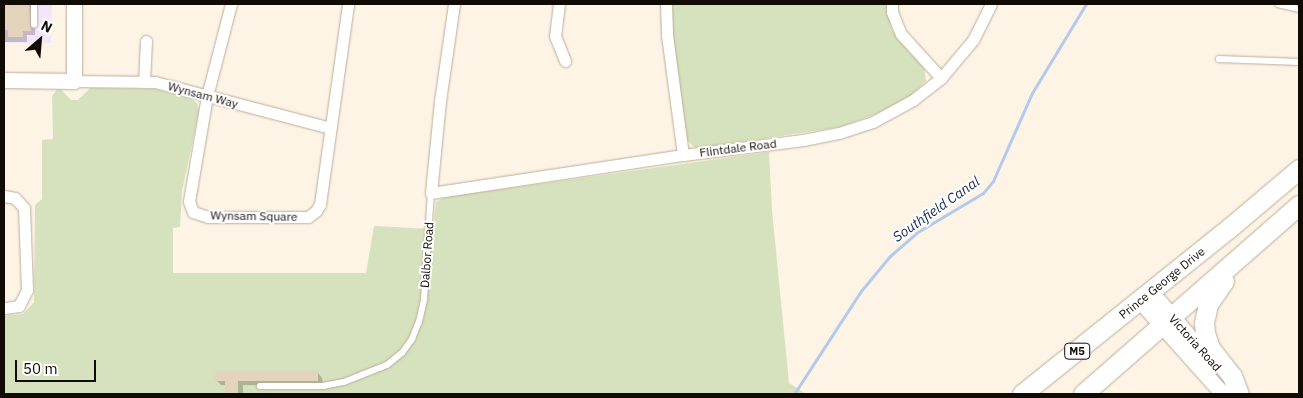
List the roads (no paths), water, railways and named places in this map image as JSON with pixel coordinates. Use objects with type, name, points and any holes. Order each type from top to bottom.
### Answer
[{"type":"main road","name":"Prince George Drive","points":[[1022,394],[1146,296],[1299,169]]},
{"type":"main road","points":[[1083,394],[1299,205]]},
{"type":"main road","points":[[1239,394],[1232,376],[1210,348],[1204,324],[1206,309],[1212,296],[1238,268],[1250,249]]},
{"type":"street","points":[[4,80],[74,81],[74,4]]},
{"type":"street","name":"Wynsam Square","points":[[231,4],[208,96],[188,201],[193,212],[208,217],[308,217],[316,212],[320,204],[348,4]]},
{"type":"street","name":"Dalbor Road","points":[[431,193],[440,101],[454,4]]},
{"type":"street","points":[[559,4],[555,36],[565,61]]},
{"type":"street","points":[[666,4],[667,35],[683,155]]},
{"type":"street","points":[[892,4],[892,12],[900,34],[941,78]]},
{"type":"street","name":"Flintdale Road","points":[[431,193],[683,155],[803,140],[839,133],[873,122],[913,100],[941,78],[973,40],[991,4]]},
{"type":"street","points":[[144,82],[146,40]]},
{"type":"street","name":"Wynsam Way","points":[[74,81],[144,82],[208,96],[330,128]]},
{"type":"street","points":[[4,196],[15,198],[20,202],[26,215],[27,290],[22,302],[14,308],[4,308]]},
{"type":"street","name":"Victoria Road","points":[[1146,296],[1223,394]]},
{"type":"street","name":"Victoria Road","points":[[1167,321],[1239,394]]},
{"type":"lane","points":[[34,4],[34,24]]},
{"type":"lane","points":[[1278,4],[1299,9]]},
{"type":"lane","points":[[1219,59],[1299,62]]},
{"type":"lane","name":"Dalbor Road","points":[[260,386],[323,386],[344,382],[388,365],[402,353],[412,339],[419,322],[424,300],[431,193]]},
{"type":"waterway","name":"Southfield Canal","points":[[794,394],[861,291],[890,256],[916,233],[983,193],[993,181],[1032,93],[1086,4]]}]
